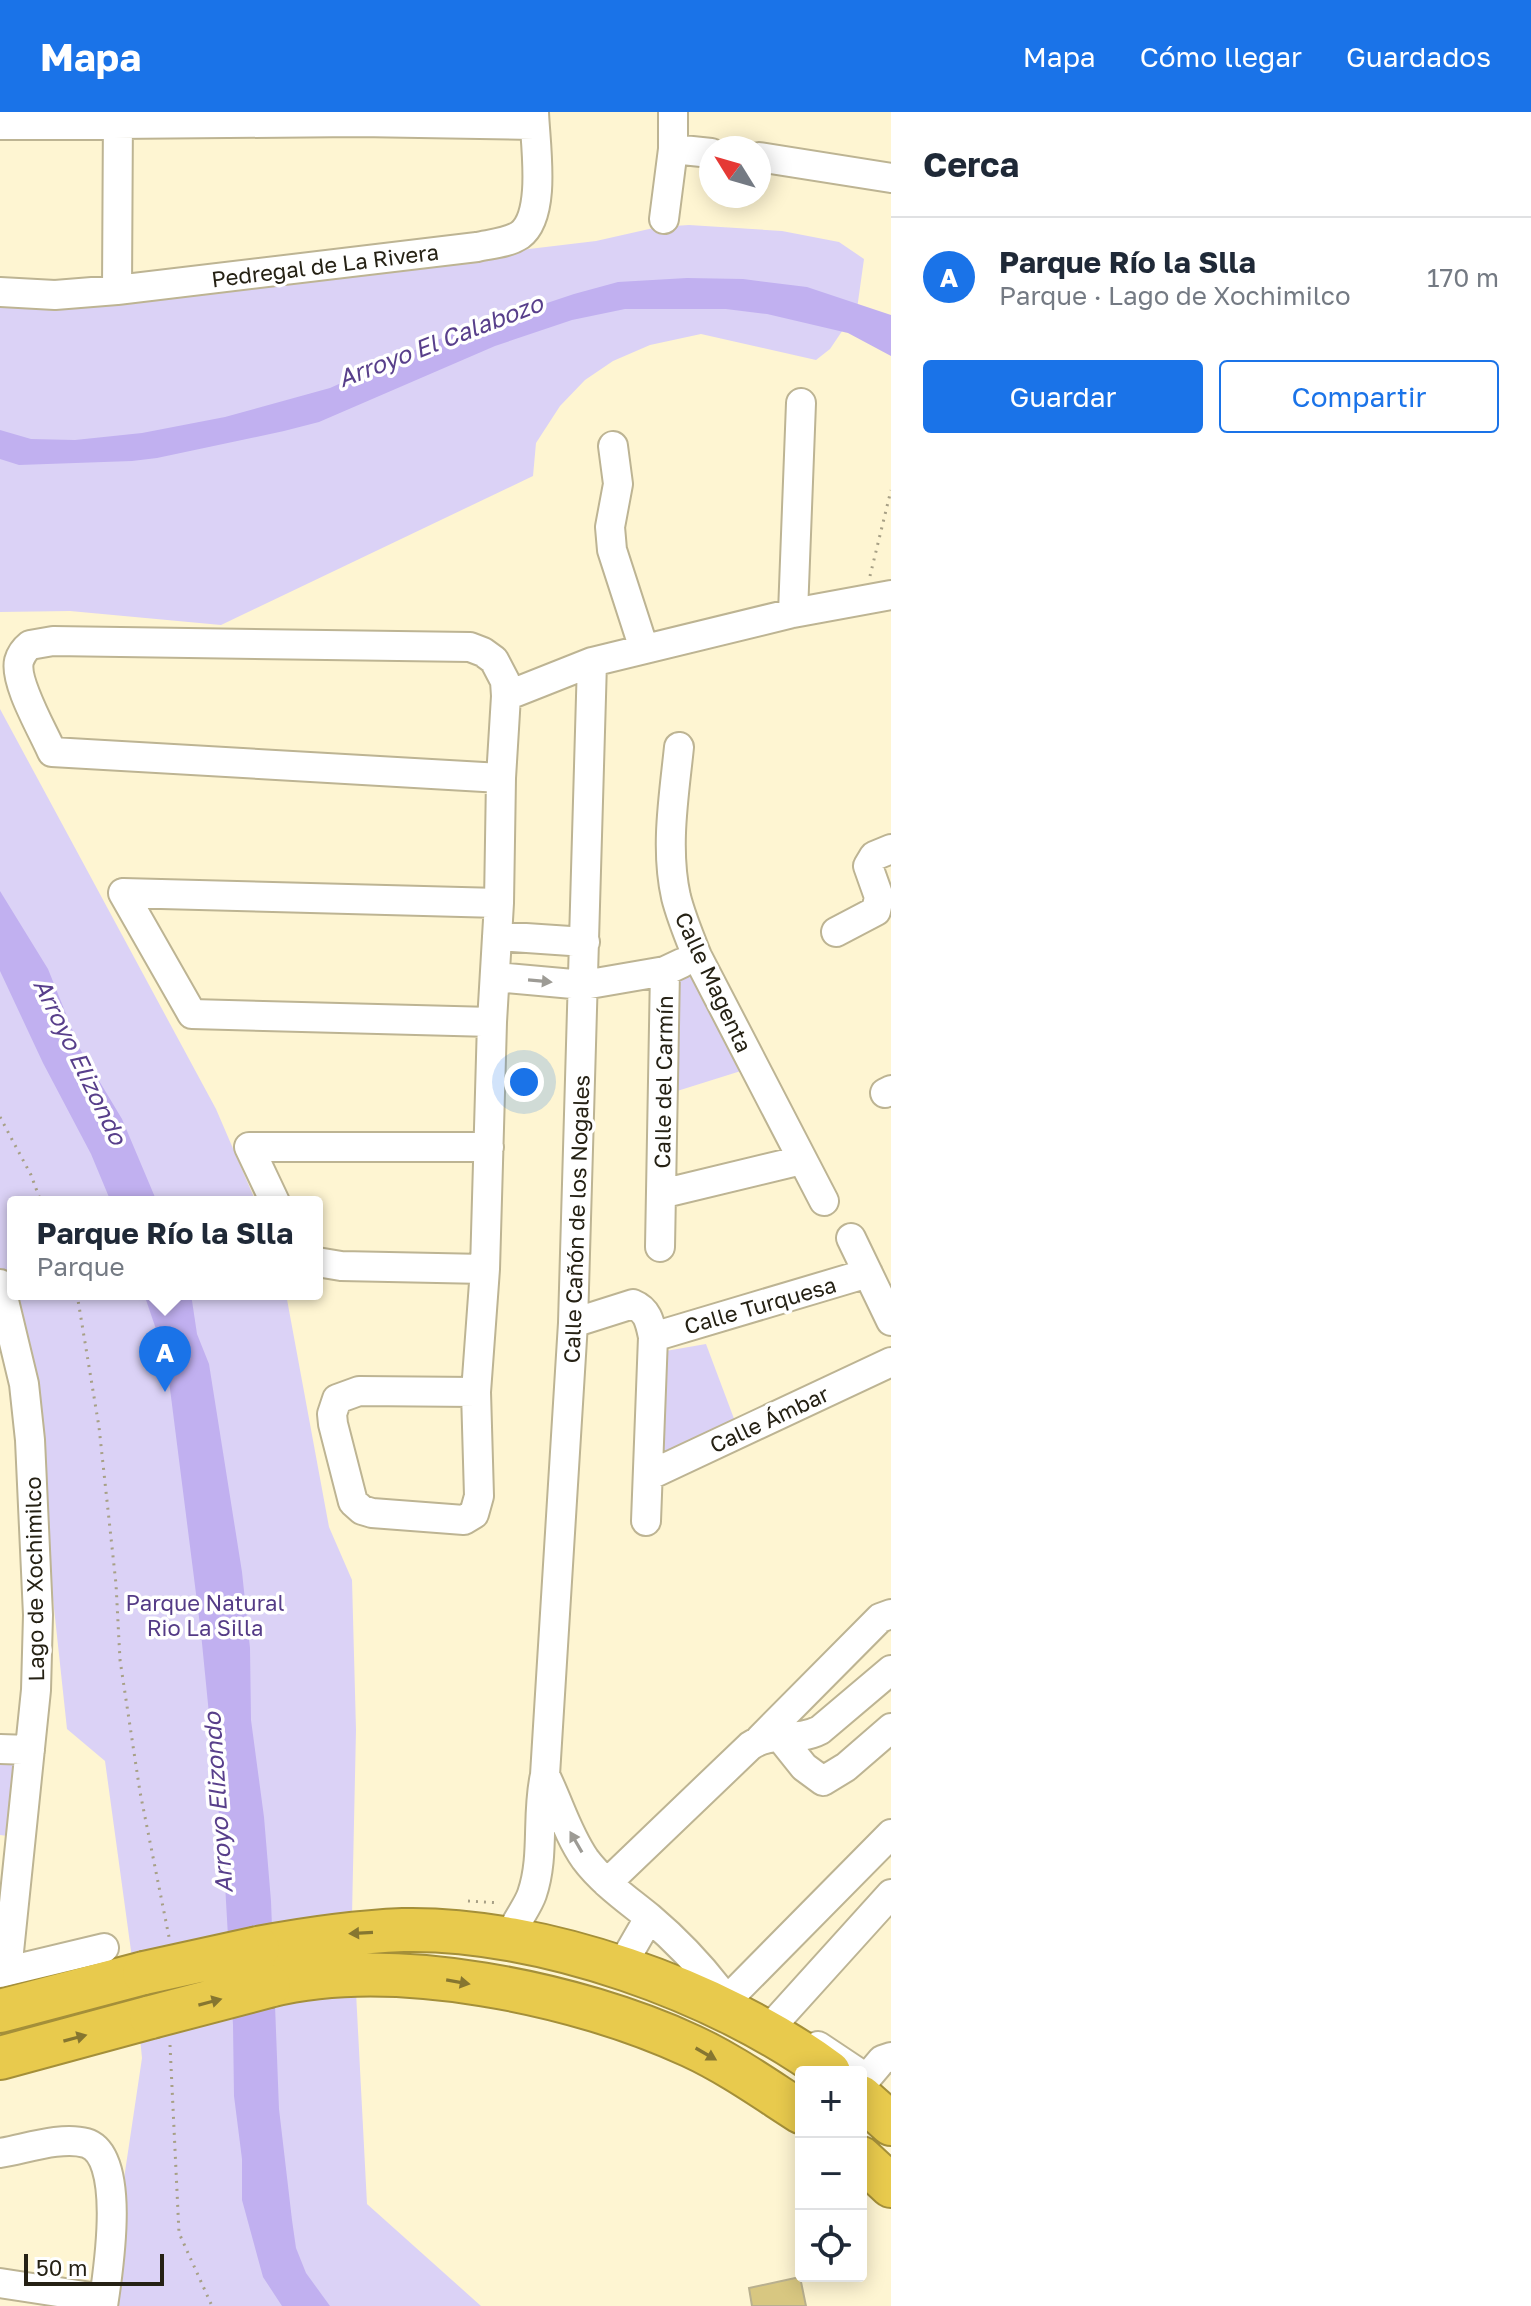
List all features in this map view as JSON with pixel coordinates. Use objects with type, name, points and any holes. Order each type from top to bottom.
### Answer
[{"type":"highway","points":[[0,2058],[161,2034],[264,1967],[337,1934],[406,1930],[500,1939],[637,1973],[722,2008],[831,2066]]},
{"type":"highway","points":[[0,2011],[144,1973],[264,1967],[299,1979],[386,1975],[446,1980],[543,1997],[637,2024],[693,2047],[795,2108]]},
{"type":"highway","points":[[867,2094],[891,2124]]},
{"type":"highway","points":[[867,2164],[891,2186]]},
{"type":"street","points":[[664,219],[673,149],[673,112]]},
{"type":"street","points":[[0,125],[118,118],[313,122],[534,118]]},
{"type":"street","points":[[117,290],[118,118]]},
{"type":"street","name":"Pedregal de La Rivera","points":[[0,292],[55,295],[117,290],[507,241],[531,223],[537,182],[534,118]]},
{"type":"street","points":[[673,149],[699,152]]},
{"type":"street","points":[[771,159],[891,178]]},
{"type":"street","points":[[793,613],[801,403]]},
{"type":"street","points":[[613,446],[618,484],[610,527],[612,550],[644,649]]},
{"type":"street","points":[[506,696],[592,662],[793,613],[878,597]]},
{"type":"street","points":[[476,1392],[359,1391],[337,1399],[332,1414],[333,1424],[353,1502],[362,1510],[372,1513],[464,1520],[474,1514],[479,1496],[476,1392],[485,1269],[506,696],[505,681],[494,660],[470,647],[53,641],[30,645],[20,657],[24,687],[52,752],[501,778]]},
{"type":"street","name":"Calle Cañón de los Nogales","points":[[517,1922],[532,1895],[537,1870],[539,1801],[545,1775],[573,1323],[592,662]]},
{"type":"street","name":"Calle Magenta","points":[[679,747],[672,823],[672,870],[681,916],[697,956],[824,1201]]},
{"type":"street","points":[[836,932],[876,911],[879,897],[868,866],[874,856],[891,849]]},
{"type":"street","points":[[492,1022],[192,1014],[123,893],[499,903]]},
{"type":"street","points":[[497,936],[585,942]]},
{"type":"street","points":[[495,977],[584,985],[665,971],[697,956]]},
{"type":"street","name":"Calle del Carmín","points":[[660,1247],[665,971]]},
{"type":"street","points":[[272,1196],[249,1147],[489,1147]]},
{"type":"street","points":[[661,1194],[802,1160]]},
{"type":"street","points":[[851,1238],[891,1321]]},
{"type":"street","points":[[323,1263],[485,1269]]},
{"type":"street","name":"Calle Turquesa","points":[[573,1323],[636,1305],[647,1316],[653,1337],[868,1273]]},
{"type":"street","name":"Lago de Xochimilco","points":[[0,1284],[21,1370],[30,1440],[38,1615],[36,1690],[30,1750],[10,1847],[4,1972]]},
{"type":"street","points":[[646,1521],[653,1337]]},
{"type":"street","name":"Calle Ámbar","points":[[648,1476],[891,1362]]},
{"type":"street","points":[[607,1883],[770,1738],[880,1618],[891,1614]]},
{"type":"street","points":[[770,1738],[807,1737],[820,1730],[891,1670]]},
{"type":"street","points":[[770,1738],[823,1781],[846,1767],[891,1728]]},
{"type":"street","points":[[0,1749],[30,1750]]},
{"type":"street","name":"Calle Cañón de los Nogales","points":[[545,1775],[574,1840],[587,1861],[607,1883],[698,1962],[726,1992]]},
{"type":"street","points":[[726,1992],[891,1834]]},
{"type":"street","points":[[778,2019],[891,1894]]},
{"type":"street","points":[[630,1951],[649,1918]]},
{"type":"street","points":[[406,1930],[460,1920],[517,1922],[630,1951],[726,1992],[778,2019],[838,2066]]},
{"type":"street","points":[[4,1972],[104,1948]]},
{"type":"street","points":[[867,2071],[891,2057]]},
{"type":"street","points":[[867,2086],[891,2100]]},
{"type":"street","points":[[0,2153],[75,2141],[95,2146],[103,2154],[112,2190],[104,2302],[0,2283]]},
{"type":"path","points":[[878,597],[891,490]]},
{"type":"path","points":[[0,1117],[39,1196]]},
{"type":"path","points":[[78,1300],[99,1427],[116,1584],[120,1660],[140,1792],[169,1927]]},
{"type":"path","points":[[161,2034],[179,2233],[212,2306]]},
{"type":"green space","points":[[689,225],[782,231],[839,242],[864,259],[857,309],[830,349],[816,360],[701,334],[650,345],[613,361],[585,380],[560,406],[536,443],[533,476],[221,625],[70,611],[0,612],[0,299],[267,280],[596,241],[658,227]]},
{"type":"green space","name":"Parque Natural Rio La Silla","points":[[0,709],[216,1109],[253,1196],[7,1196],[7,1300],[287,1300],[329,1527],[352,1580],[356,1730],[352,1915],[367,2204],[481,2306],[105,2306],[142,2058],[132,1958],[105,1761],[67,1729],[44,1515],[0,1285]]},
{"type":"green space","points":[[690,975],[744,1070],[674,1092],[673,981]]},
{"type":"green space","points":[[706,1344],[736,1424],[674,1453],[655,1449],[660,1352]]},
{"type":"green space","points":[[20,1753],[8,1836],[0,1835],[0,1754]]},
{"type":"water","name":"Arroyo El Calabozo","points":[[743,279],[807,287],[891,315],[891,356],[848,333],[767,314],[726,309],[625,309],[572,320],[495,346],[319,422],[284,431],[132,461],[19,465],[0,459],[0,430],[31,439],[75,440],[142,433],[225,417],[330,388],[442,338],[574,294],[618,282]]},
{"type":"water","name":"Arroyo Elizondo","points":[[0,891],[48,969],[80,1049],[122,1119],[154,1196],[108,1196],[91,1154],[43,1063],[0,971]]},
{"type":"water","points":[[146,1300],[192,1300],[197,1334],[209,1364],[242,1572],[250,1648],[251,1720],[271,1901],[279,2109],[292,2220],[296,2248],[306,2273],[330,2306],[282,2306],[263,2277],[242,2200],[224,1866],[201,1633],[169,1381]]},
{"type":"building","points":[[795,2278],[795,2282],[801,2282],[806,2306],[752,2306],[749,2288]]},
{"type":"place","name":"Parque Río la Slla","points":[[165,1392]]}]
